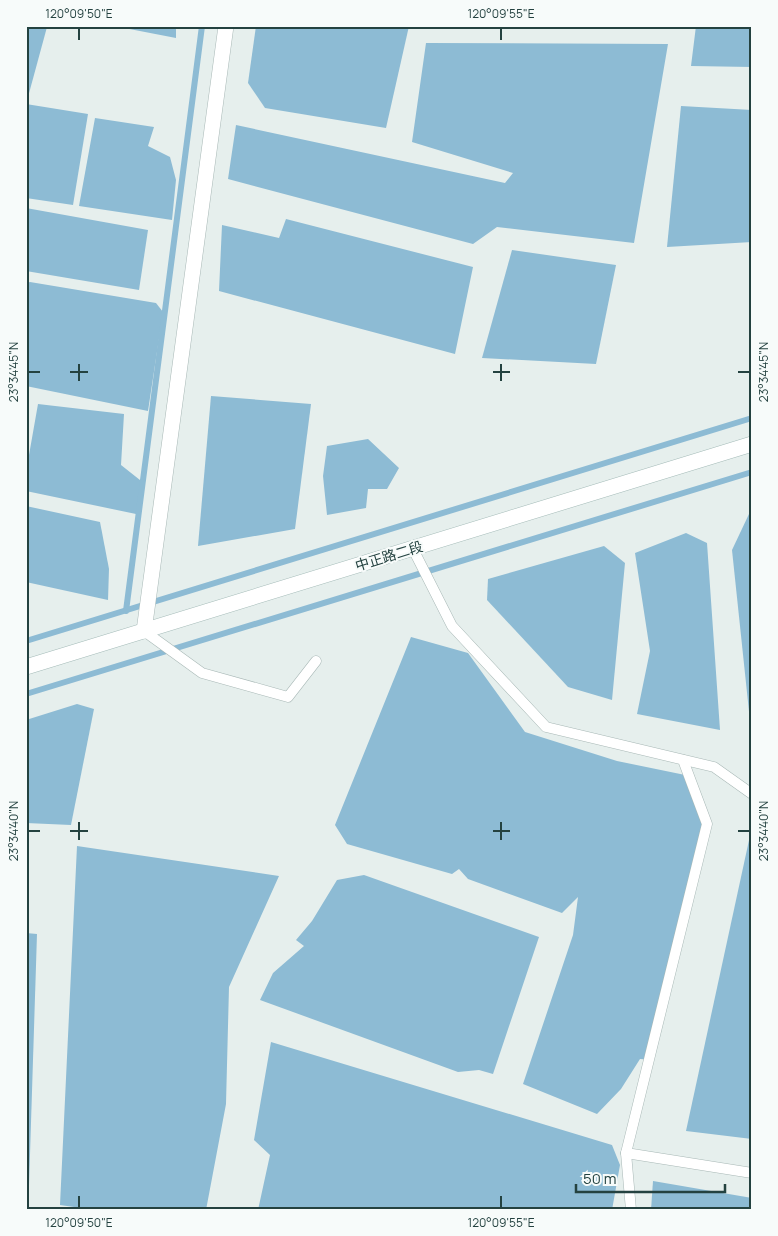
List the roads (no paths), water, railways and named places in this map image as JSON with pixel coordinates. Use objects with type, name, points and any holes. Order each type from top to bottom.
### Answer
[{"type":"main road","points":[[144,631],[226,26]]},
{"type":"main road","name":"中正路二段","points":[[26,666],[752,444]]},
{"type":"lane","points":[[413,549],[452,626],[546,727],[714,767],[752,794]]},
{"type":"lane","points":[[144,631],[202,673],[288,697],[316,661]]},
{"type":"lane","points":[[631,1210],[626,1153],[707,824],[683,760]]},
{"type":"lane","points":[[626,1153],[752,1173]]},
{"type":"water","points":[[26,26],[47,27],[28,97],[26,96]]},
{"type":"water","points":[[114,26],[176,26],[176,38]]},
{"type":"water","points":[[256,26],[409,26],[386,128],[265,108],[248,83]]},
{"type":"water","points":[[696,26],[752,26],[752,67],[691,66]]},
{"type":"water","points":[[426,43],[668,44],[634,243],[497,227],[473,244],[228,179],[236,125],[505,183],[513,173],[412,142]]},
{"type":"water","points":[[26,104],[88,114],[73,205],[26,198]]},
{"type":"water","points":[[681,106],[752,110],[752,242],[667,247]]},
{"type":"water","points":[[95,118],[154,127],[148,146],[170,157],[176,180],[172,220],[79,206]]},
{"type":"water","points":[[26,208],[148,230],[139,290],[26,271]]},
{"type":"water","points":[[286,219],[473,267],[455,354],[219,291],[222,225],[279,238]]},
{"type":"water","points":[[512,250],[616,265],[596,364],[482,358]]},
{"type":"water","points":[[30,282],[156,303],[163,312],[148,411],[26,386],[26,283]]},
{"type":"water","points":[[211,396],[311,404],[295,529],[198,546]]},
{"type":"water","points":[[38,404],[124,414],[121,465],[145,484],[136,514],[26,491],[26,472]]},
{"type":"water","points":[[368,439],[399,468],[387,489],[368,489],[366,508],[327,515],[323,476],[327,446]]},
{"type":"water","points":[[26,506],[100,522],[109,569],[108,600],[26,582]]},
{"type":"water","points":[[752,513],[752,740],[732,550],[749,514]]},
{"type":"water","points":[[686,533],[707,543],[720,730],[637,714],[650,651],[635,553]]},
{"type":"water","points":[[604,546],[625,563],[612,700],[568,687],[487,600],[488,579]]},
{"type":"water","points":[[411,637],[468,653],[525,732],[617,761],[690,776],[708,821],[653,1060],[640,1059],[621,1089],[597,1114],[523,1084],[573,935],[578,897],[562,913],[468,879],[459,869],[452,874],[347,844],[335,825]]},
{"type":"water","points":[[77,704],[94,709],[71,825],[26,823],[26,720]]},
{"type":"water","points":[[752,831],[752,1139],[686,1131]]},
{"type":"water","points":[[77,846],[279,876],[229,987],[226,1104],[206,1210],[95,1210],[60,1205]]},
{"type":"water","points":[[364,875],[539,937],[493,1074],[479,1070],[458,1072],[260,1000],[273,973],[304,946],[296,940],[312,921],[337,880]]},
{"type":"water","points":[[26,933],[37,934],[29,1186],[26,1185]]},
{"type":"water","points":[[271,1042],[612,1145],[620,1165],[612,1210],[258,1210],[270,1155],[254,1140]]},
{"type":"water","points":[[653,1181],[752,1198],[752,1210],[651,1210]]},
{"type":"waterway","points":[[126,611],[202,26]]},
{"type":"waterway","points":[[26,641],[752,418]]},
{"type":"waterway","points":[[26,694],[752,472]]}]
